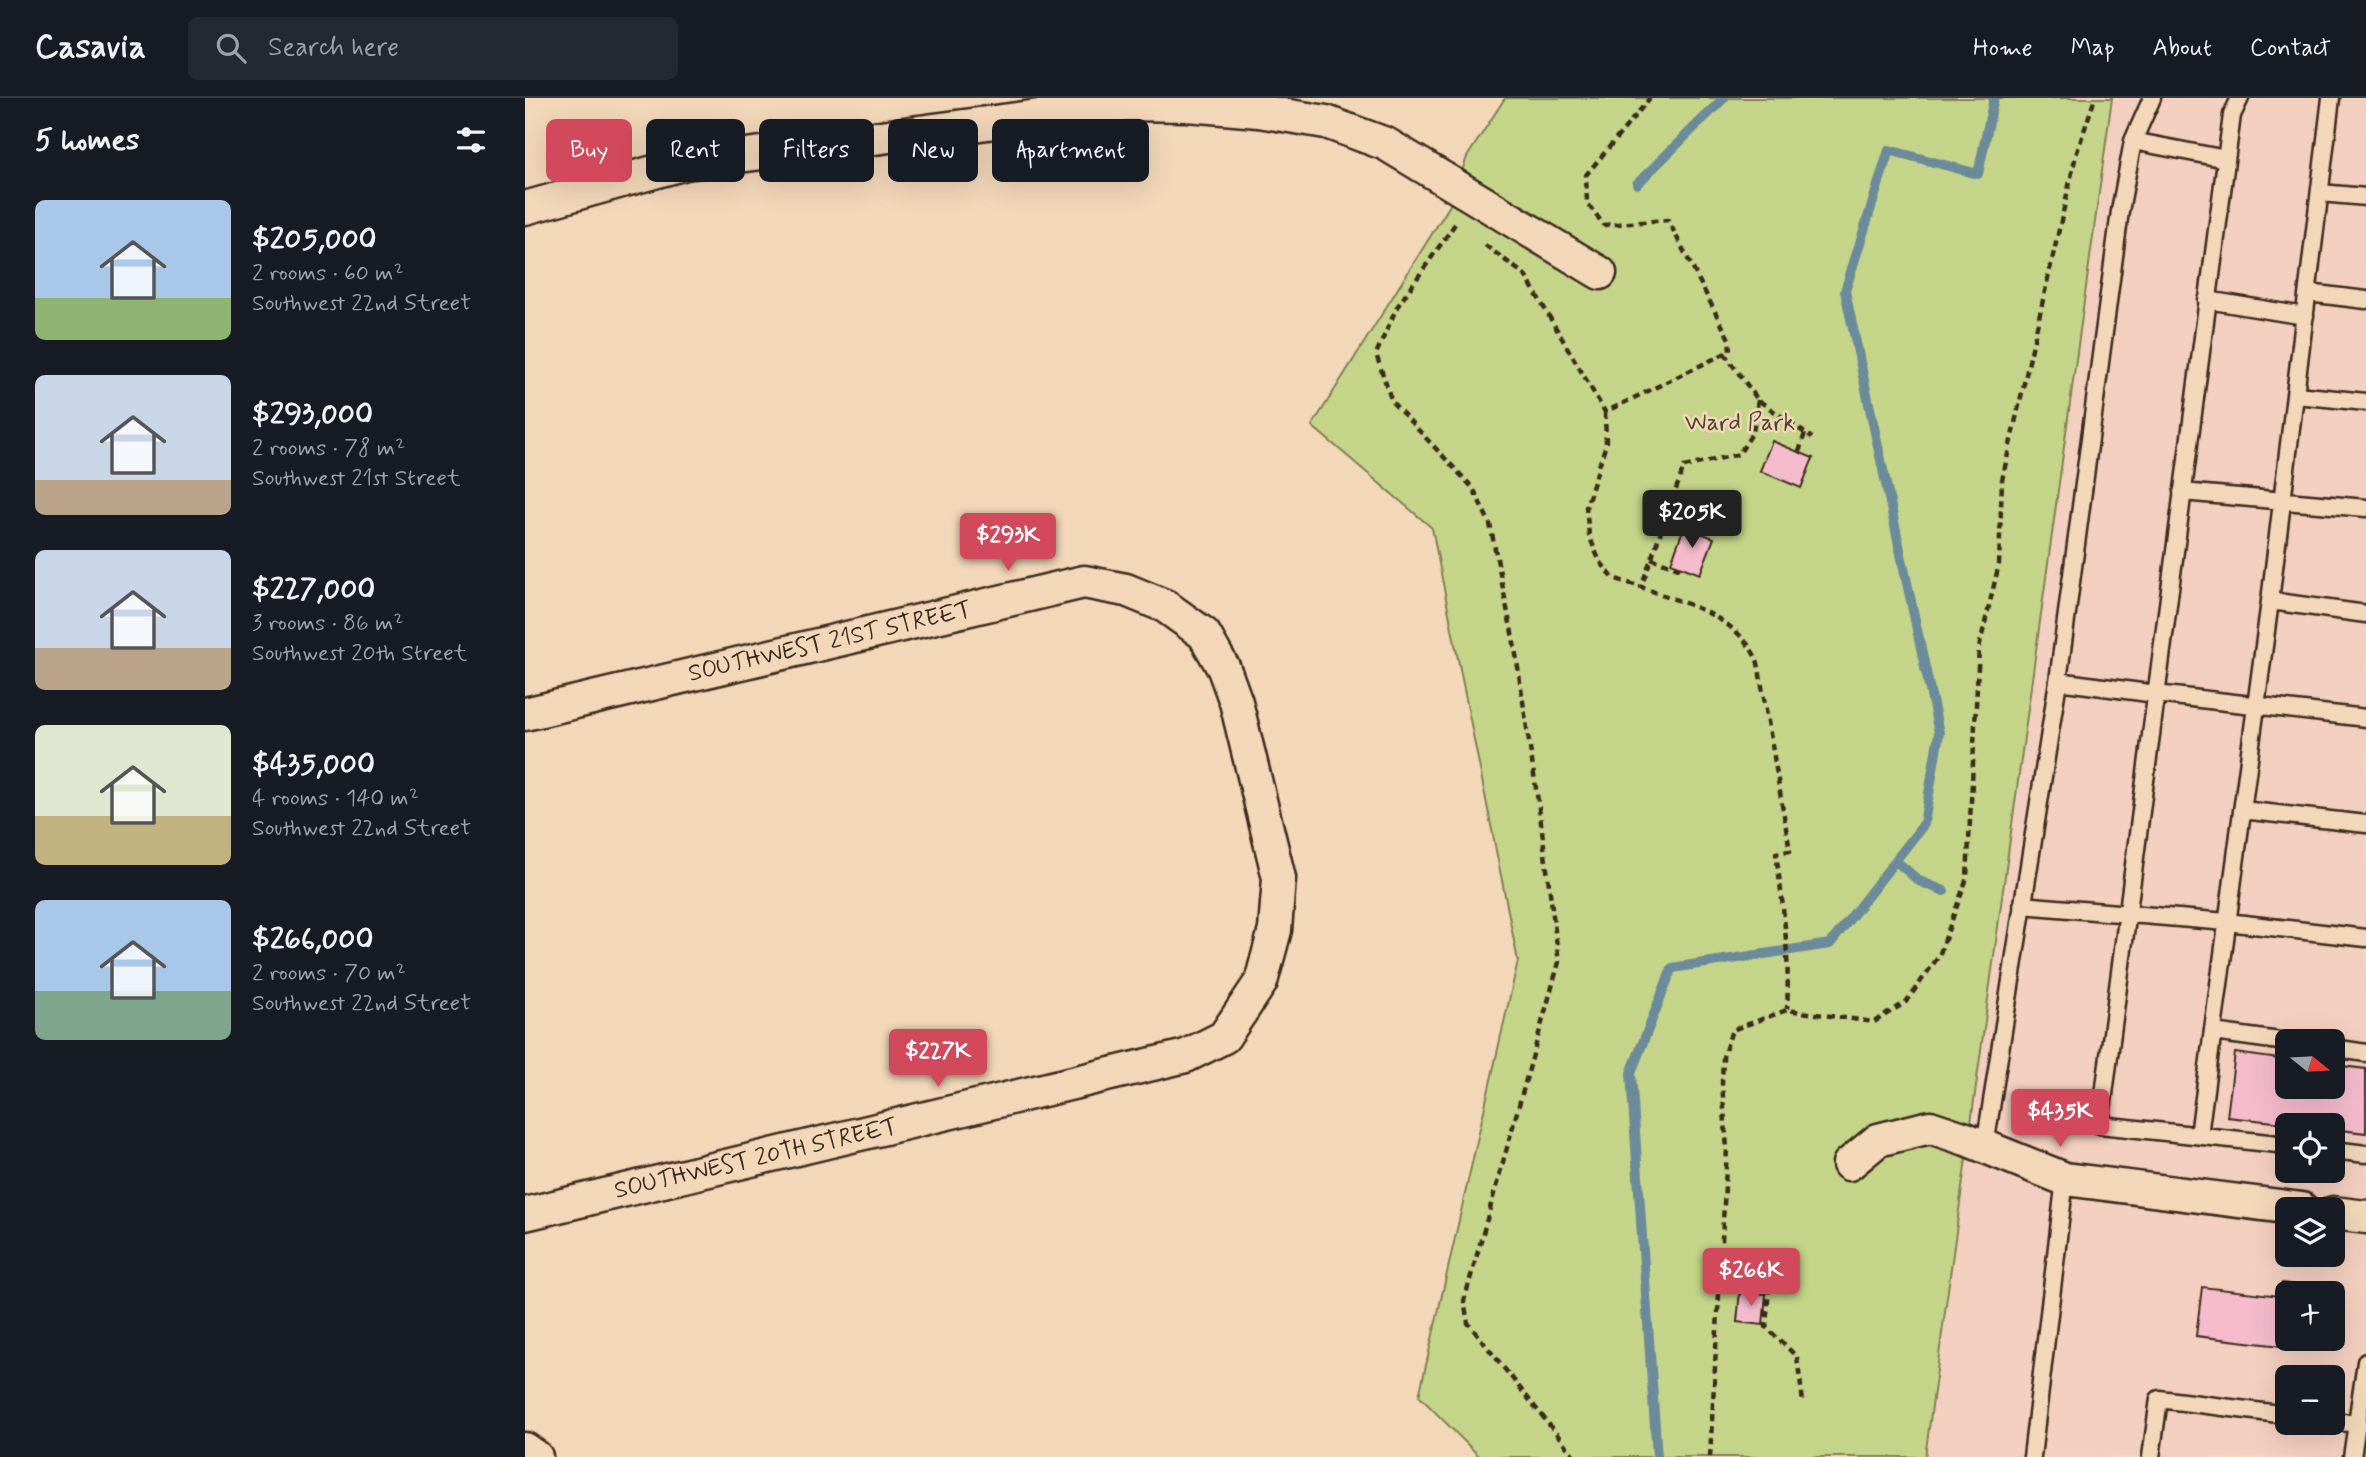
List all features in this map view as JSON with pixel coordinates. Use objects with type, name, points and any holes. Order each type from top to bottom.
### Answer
[{"type":"street","points":[[525,208],[686,163],[1130,104],[1187,105],[1259,111],[1326,122],[1386,144],[1600,273]]},
{"type":"street","name":"SOUTHWEST 21ST STREET","points":[[525,714],[1084,582],[1126,590],[1165,606],[1204,634],[1224,669],[1247,743],[1279,878]]},
{"type":"street","name":"SOUTHWEST 20TH STREET","points":[[525,1214],[1186,1056],[1224,1037],[1261,982],[1275,930],[1279,878]]},
{"type":"street","points":[[1849,1164],[1878,1140],[1930,1127],[2065,1179],[2275,1206]]},
{"type":"street","points":[[2345,1214],[2366,1217]]},
{"type":"street","points":[[525,1449],[536,1457]]},
{"type":"lane","points":[[1985,1146],[2058,681],[2120,211],[2133,141],[2152,98]]},
{"type":"lane","points":[[2240,98],[2232,115],[2226,159],[2100,1125],[2275,1144]]},
{"type":"lane","points":[[2199,1135],[2270,601],[2331,98]]},
{"type":"lane","points":[[2133,141],[2226,159]]},
{"type":"lane","points":[[2320,193],[2366,197]]},
{"type":"lane","points":[[2308,293],[2366,300]]},
{"type":"lane","points":[[2207,300],[2305,316]]},
{"type":"lane","points":[[2296,395],[2366,402]]},
{"type":"lane","points":[[2182,492],[2366,508]]},
{"type":"lane","points":[[2270,601],[2366,614]]},
{"type":"lane","points":[[2058,681],[2366,718]]},
{"type":"lane","points":[[2242,810],[2366,824]]},
{"type":"lane","points":[[2022,905],[2366,937]]},
{"type":"lane","points":[[2213,1032],[2275,1040]]},
{"type":"lane","points":[[2345,1050],[2366,1053]]},
{"type":"lane","points":[[2345,1151],[2366,1154]]},
{"type":"lane","points":[[2032,1457],[2065,1179]]},
{"type":"lane","points":[[2353,1457],[2366,1362]]},
{"type":"lane","points":[[2151,1457],[2159,1399],[2275,1414]]},
{"type":"lane","points":[[2345,1422],[2358,1424]]},
{"type":"path","points":[[1710,1457],[1727,1149],[1722,1083],[1723,1057],[1731,1030],[1787,1010],[1874,1022],[1906,1002],[1939,956],[1967,878],[1979,648],[1999,564],[2002,480],[2076,155],[2095,98]]},
{"type":"path","points":[[1455,224],[1397,307],[1376,354],[1392,402],[1473,488],[1490,524],[1515,649],[1559,962],[1464,1301],[1468,1322],[1575,1457]]},
{"type":"path","points":[[1724,353],[1758,400],[1812,438]]},
{"type":"path","points":[[1641,587],[1684,467],[1739,454],[1753,432],[1758,400]]},
{"type":"path","points":[[1605,412],[1606,444],[1586,507],[1589,535],[1599,560],[1613,578],[1712,614],[1752,649],[1758,663],[1790,851],[1776,853],[1786,930],[1789,976],[1787,1010]]},
{"type":"path","points":[[1799,452],[1805,433]]},
{"type":"path","points":[[1666,516],[1696,528],[1695,531]]},
{"type":"path","points":[[1651,558],[1681,569],[1682,566]]},
{"type":"path","points":[[1719,1283],[1769,1287],[1790,1274]]},
{"type":"path","points":[[1769,1287],[1766,1327],[1797,1357],[1803,1402]]},
{"type":"shaded area","points":[[2112,98],[2366,98],[2366,1457],[1926,1457]]},
{"type":"green space","name":"Ward Park","points":[[1505,98],[2112,98],[1925,1457],[1480,1457],[1419,1396],[1518,961],[1432,528],[1312,426],[1450,205],[1467,157]]},
{"type":"building","points":[[1772,441],[1813,458],[1801,488],[1760,471]]},
{"type":"building","points":[[1684,527],[1714,538],[1700,574],[1671,563]]},
{"type":"building","points":[[2235,1053],[2275,1058],[2275,1099],[2345,1099],[2345,1066],[2366,1069],[2366,1133],[2345,1130],[2345,1113],[2275,1113],[2275,1122],[2227,1117]]},
{"type":"building","points":[[2202,1287],[2275,1295],[2275,1345],[2196,1336]]},
{"type":"building","points":[[1740,1291],[1766,1294],[1763,1325],[1737,1322]]},
{"type":"waterway","points":[[1637,184],[1724,98]]},
{"type":"waterway","points":[[1657,1457],[1631,1073],[1672,968],[1830,944],[1924,824],[1939,733],[1845,291],[1889,150],[1978,174],[1994,98]]},
{"type":"waterway","points":[[1896,861],[1919,881],[1944,891]]}]
